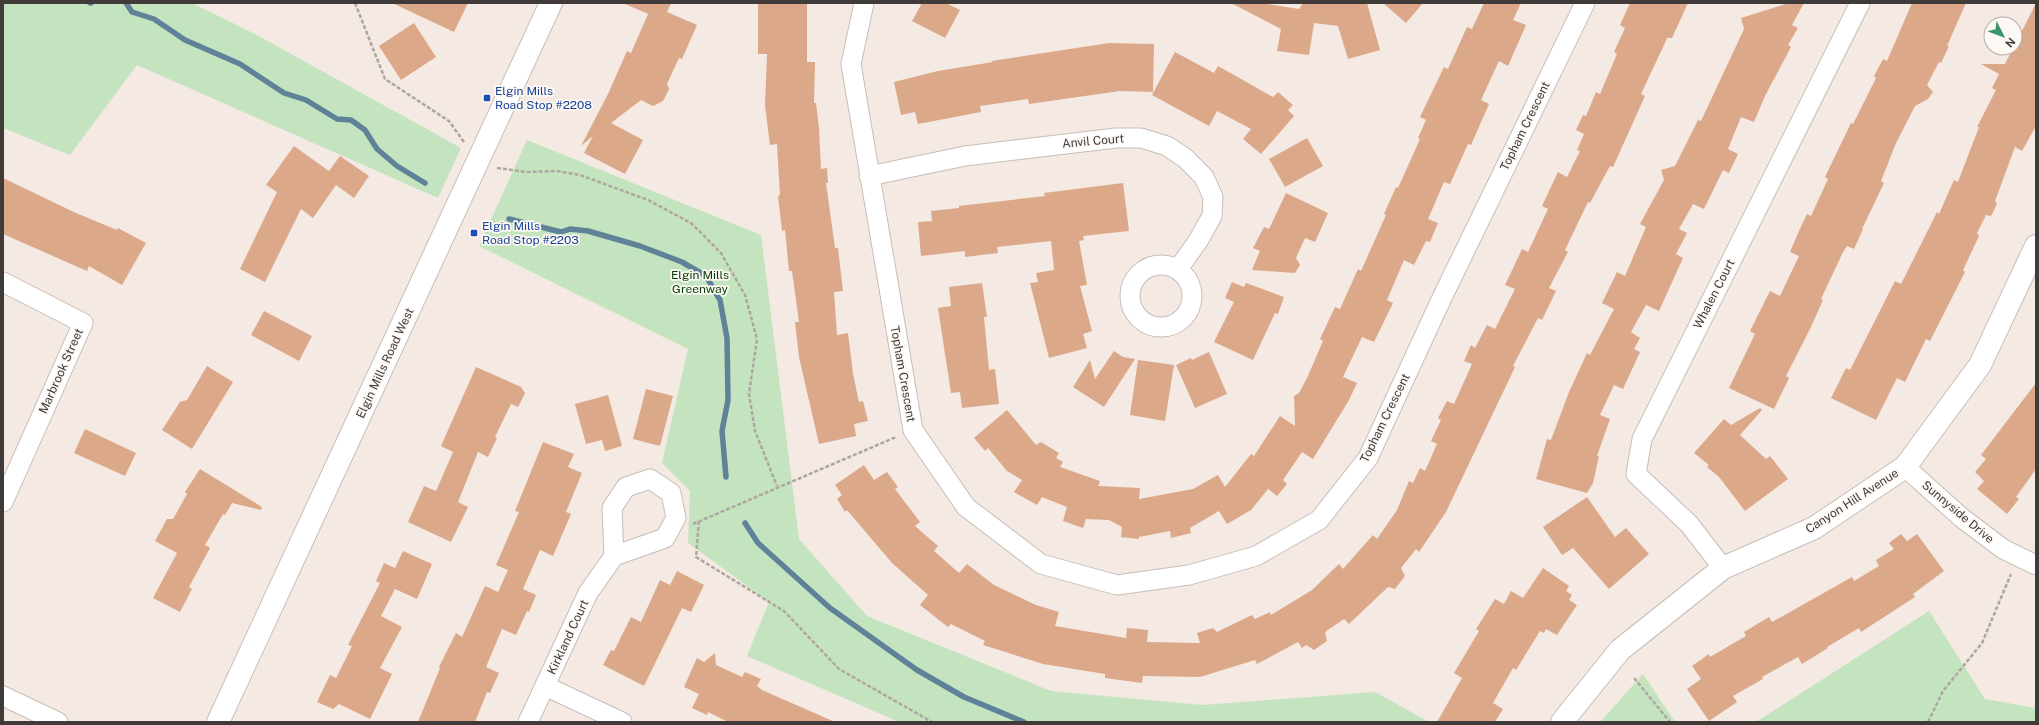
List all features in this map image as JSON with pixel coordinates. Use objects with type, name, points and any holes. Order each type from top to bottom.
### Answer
[{"type":"main road","name":"Elgin Mills Road West","points":[[218,722],[552,3]]},
{"type":"main road","name":"Canyon Hill Avenue","points":[[1562,722],[1620,650],[1723,568],[1814,528],[1905,467],[1980,364],[2036,246]]},
{"type":"street","name":"Topham Crescent","points":[[864,3],[851,64],[913,430],[966,506],[1041,564],[1117,585],[1189,575],[1256,556],[1319,520],[1368,458],[1440,302],[1585,3]]},
{"type":"street","name":"Whalen Court","points":[[1723,568],[1689,524],[1636,474],[1642,439],[1860,3]]},
{"type":"street","name":"Anvil Court","points":[[870,176],[965,156],[1116,138],[1141,138],[1167,146],[1185,158],[1204,177],[1213,197],[1212,216],[1198,241],[1178,269]]},
{"type":"street","name":"Marbrook Street","points":[[3,282],[83,323],[3,502]]},
{"type":"street","name":"Sunnyside Drive","points":[[1905,467],[1962,518],[2003,549],[2036,565]]},
{"type":"street","name":"Kirkland Court","points":[[528,722],[588,593],[614,556]]},
{"type":"street","points":[[545,686],[622,722]]},
{"type":"street","points":[[3,696],[58,722]]},
{"type":"path","points":[[355,3],[385,79],[449,121],[466,146]]},
{"type":"path","points":[[494,172],[498,168],[527,172],[557,171],[587,178],[648,200],[691,223],[721,253],[745,295],[757,339],[749,394],[755,431],[777,486]]},
{"type":"path","points":[[690,525],[777,486],[913,430]]},
{"type":"path","points":[[699,521],[696,558],[784,611],[839,669],[932,722]]},
{"type":"path","points":[[1928,722],[1943,691],[1982,643],[2019,557]]},
{"type":"path","points":[[1634,678],[1670,722]]},
{"type":"green space","points":[[3,3],[192,3],[257,35],[461,148],[438,198],[137,65],[70,155],[3,128]]},
{"type":"green space","name":"Elgin Mills Greenway","points":[[527,140],[761,235],[799,539],[867,616],[1051,691],[1202,705],[1375,692],[1429,722],[899,722],[747,656],[769,602],[688,543],[690,491],[662,463],[688,349],[479,246]]},
{"type":"green space","points":[[1929,611],[1985,699],[2036,708],[2036,722],[1756,722]]},
{"type":"green space","points":[[1643,674],[1675,722],[1600,722]]},
{"type":"building","points":[[392,3],[468,3],[454,32]]},
{"type":"building","points":[[623,3],[671,3],[667,12],[697,25],[682,59],[679,58],[667,84],[669,89],[663,101],[653,106],[641,100],[611,123],[643,140],[625,174],[584,153],[593,136],[581,146],[608,94],[627,51],[631,53],[648,14]]},
{"type":"building","points":[[758,3],[807,3],[807,62],[815,62],[814,103],[816,103],[819,128],[821,169],[827,168],[828,183],[826,183],[835,248],[838,248],[843,291],[834,292],[837,335],[848,333],[853,374],[859,402],[863,401],[868,421],[854,424],[856,436],[819,444],[799,357],[795,322],[799,322],[792,271],[789,271],[785,230],[782,231],[778,196],[780,195],[777,144],[770,145],[765,106],[767,54],[758,54]]},
{"type":"building","points":[[922,3],[946,3],[960,10],[945,38],[912,21]]},
{"type":"building","points":[[1231,3],[1260,3],[1299,9],[1303,3],[1367,3],[1380,50],[1348,59],[1338,26],[1314,23],[1309,55],[1277,51],[1281,29]]},
{"type":"building","points":[[1383,3],[1423,3],[1406,23]]},
{"type":"building","points":[[1484,3],[1521,3],[1513,20],[1526,25],[1508,66],[1499,61],[1481,100],[1489,104],[1471,145],[1468,144],[1450,184],[1444,182],[1428,219],[1438,223],[1430,242],[1426,241],[1414,265],[1404,260],[1387,300],[1393,303],[1374,342],[1362,337],[1343,377],[1357,383],[1349,400],[1313,459],[1302,452],[1283,480],[1287,484],[1277,496],[1268,489],[1251,510],[1227,524],[1219,511],[1190,528],[1191,533],[1171,538],[1170,531],[1139,537],[1139,539],[1121,537],[1122,527],[1109,520],[1086,519],[1083,528],[1063,521],[1067,507],[1042,497],[1037,505],[1014,492],[1022,480],[1007,471],[988,448],[985,451],[974,438],[1007,410],[1036,445],[1041,442],[1059,453],[1056,458],[1063,462],[1060,467],[1100,481],[1098,486],[1140,488],[1139,499],[1193,489],[1218,475],[1225,487],[1251,454],[1254,456],[1280,416],[1295,426],[1294,396],[1299,393],[1307,378],[1323,341],[1320,339],[1335,307],[1340,309],[1358,269],[1361,271],[1386,215],[1384,214],[1396,187],[1398,188],[1420,139],[1418,138],[1426,120],[1420,117],[1444,67],[1448,69],[1467,27],[1472,29]]},
{"type":"building","points":[[1630,3],[1688,3],[1672,38],[1667,38],[1641,94],[1645,96],[1613,167],[1610,166],[1590,203],[1588,202],[1565,250],[1568,252],[1549,288],[1556,291],[1542,320],[1538,318],[1513,366],[1515,367],[1446,512],[1419,552],[1416,549],[1401,568],[1405,576],[1395,589],[1388,587],[1349,624],[1344,619],[1325,632],[1327,641],[1314,650],[1306,645],[1302,648],[1298,642],[1257,664],[1255,660],[1200,677],[1143,676],[1142,683],[1105,678],[1105,674],[1043,664],[983,645],[985,641],[951,624],[948,627],[920,605],[928,595],[892,563],[847,510],[845,512],[837,499],[842,495],[835,485],[864,465],[874,480],[887,472],[898,487],[895,489],[920,522],[915,526],[938,546],[934,551],[959,573],[967,564],[994,585],[1036,605],[1059,612],[1055,626],[1126,638],[1127,628],[1148,630],[1147,642],[1200,643],[1197,633],[1213,628],[1217,632],[1252,615],[1255,619],[1270,612],[1271,615],[1312,590],[1339,564],[1343,569],[1373,535],[1377,539],[1397,510],[1409,481],[1413,483],[1420,468],[1425,471],[1437,444],[1431,441],[1441,420],[1438,418],[1447,401],[1454,404],[1472,364],[1464,361],[1471,345],[1475,348],[1487,325],[1495,329],[1515,289],[1505,285],[1522,249],[1528,252],[1548,209],[1542,206],[1558,172],[1567,177],[1580,151],[1577,150],[1584,134],[1576,130],[1583,115],[1586,116],[1596,92],[1600,94],[1617,54],[1614,52],[1625,28],[1620,25]]},
{"type":"building","points":[[1789,3],[1804,3],[1792,25],[1798,28],[1788,45],[1791,47],[1765,96],[1754,122],[1741,117],[1728,149],[1738,154],[1729,173],[1723,170],[1704,209],[1693,204],[1679,229],[1687,233],[1676,254],[1683,258],[1659,311],[1646,305],[1631,332],[1640,338],[1634,349],[1640,352],[1623,389],[1614,385],[1600,415],[1610,419],[1597,456],[1599,456],[1593,483],[1587,493],[1536,479],[1547,439],[1551,440],[1569,392],[1587,353],[1590,355],[1614,309],[1602,303],[1617,272],[1625,276],[1646,227],[1640,224],[1664,180],[1661,170],[1675,166],[1698,120],[1701,121],[1744,29],[1741,18]]},
{"type":"building","points":[[1912,3],[1966,3],[1941,63],[1939,62],[1927,85],[1933,92],[1928,99],[1915,106],[1896,143],[1881,181],[1884,183],[1854,249],[1847,246],[1843,252],[1821,299],[1823,300],[1810,329],[1786,376],[1789,378],[1774,409],[1729,388],[1755,334],[1750,331],[1770,291],[1780,296],[1799,256],[1790,252],[1799,231],[1807,214],[1811,216],[1828,179],[1825,177],[1851,123],[1853,124],[1876,78],[1874,76],[1883,59],[1887,61]]},
{"type":"building","points":[[2036,3],[2036,126],[2022,151],[2015,147],[1995,201],[1997,204],[1991,216],[1986,215],[1977,233],[1979,236],[1963,270],[1965,272],[1930,341],[1926,339],[1905,382],[1897,378],[1876,420],[1831,398],[1846,368],[1850,370],[1895,281],[1901,284],[1937,212],[1939,214],[1954,180],[1958,182],[1979,127],[1977,127],[1996,90],[1992,88],[1999,74],[1981,64],[2005,64],[2009,56],[2023,56],[2023,29]]},
{"type":"building","points":[[414,23],[436,57],[401,80],[379,46]]},
{"type":"building","points":[[1109,43],[1154,44],[1153,92],[1120,91],[1029,104],[1028,99],[980,106],[981,112],[918,124],[915,112],[901,115],[894,82],[938,71],[993,62],[991,61]]},
{"type":"building","points":[[1175,52],[1214,73],[1218,66],[1273,97],[1278,92],[1293,105],[1288,110],[1294,116],[1261,154],[1243,139],[1251,129],[1217,111],[1209,126],[1152,95]]},
{"type":"building","points":[[1307,138],[1323,166],[1285,187],[1269,159]]},
{"type":"building","points":[[294,146],[329,171],[340,156],[369,176],[354,198],[336,185],[313,218],[301,209],[265,282],[240,269],[277,192],[266,185]]},
{"type":"building","points":[[3,178],[76,213],[117,230],[118,228],[146,243],[122,285],[89,266],[87,271],[3,234]]},
{"type":"building","points":[[1123,183],[1129,231],[1083,236],[1084,240],[1079,241],[1087,285],[1080,286],[1092,331],[1083,334],[1087,348],[1049,358],[1030,283],[1038,282],[1036,273],[1054,270],[1051,241],[997,247],[998,253],[965,257],[965,251],[921,256],[918,222],[932,221],[931,211],[959,208],[959,206],[1045,196],[1044,193]]},
{"type":"building","points":[[1286,193],[1328,213],[1315,242],[1305,238],[1296,258],[1300,265],[1295,273],[1252,270],[1260,251],[1253,248],[1264,227],[1269,229]]},
{"type":"building","points":[[1232,282],[1244,287],[1246,283],[1284,297],[1278,314],[1275,313],[1253,360],[1214,342],[1234,302],[1225,298]]},
{"type":"building","points":[[982,283],[987,317],[984,317],[989,370],[995,369],[999,404],[962,408],[960,392],[951,393],[938,308],[951,306],[949,287]]},
{"type":"building","points":[[264,311],[312,336],[299,361],[251,335]]},
{"type":"building","points":[[1114,351],[1123,357],[1135,359],[1104,407],[1073,387],[1090,360],[1095,379]]},
{"type":"building","points":[[1209,352],[1227,394],[1195,408],[1176,365],[1191,358],[1192,360]]},
{"type":"building","points":[[1138,360],[1174,365],[1165,421],[1130,415]]},
{"type":"building","points":[[207,366],[233,382],[192,449],[162,430],[180,402],[187,400]]},
{"type":"building","points":[[476,367],[521,387],[525,393],[518,407],[511,404],[495,437],[497,438],[488,457],[478,452],[458,502],[468,507],[451,542],[408,522],[424,486],[436,491],[453,452],[441,446]]},
{"type":"building","points":[[2036,383],[2036,469],[2016,497],[2019,499],[2007,514],[1977,489],[1984,481],[1975,472],[1986,459],[1981,455]]},
{"type":"building","points":[[646,389],[673,396],[660,446],[633,439]]},
{"type":"building","points":[[608,395],[622,446],[605,451],[602,440],[586,444],[575,404]]},
{"type":"building","points":[[1760,408],[1762,410],[1740,435],[1766,459],[1770,456],[1788,479],[1745,511],[1719,477],[1707,467],[1709,465],[1694,453],[1724,419],[1731,425]]},
{"type":"building","points":[[85,429],[136,453],[125,476],[74,453]]},
{"type":"building","points":[[543,442],[574,454],[568,467],[582,473],[566,512],[571,514],[553,556],[540,550],[523,589],[536,595],[529,612],[527,611],[516,635],[502,629],[486,667],[499,673],[490,693],[487,692],[475,722],[418,722],[440,668],[439,667],[456,633],[462,637],[485,586],[498,592],[508,570],[496,565],[519,512],[515,511]]},
{"type":"building","points":[[200,469],[262,507],[261,510],[232,503],[225,515],[223,514],[205,545],[210,548],[189,587],[192,589],[180,612],[153,598],[177,553],[155,541],[167,519],[173,519],[187,494],[185,492]]},
{"type":"building","points":[[1587,497],[1615,537],[1626,528],[1649,554],[1609,589],[1573,548],[1562,555],[1543,527]]},
{"type":"building","points":[[1901,534],[1907,541],[1917,534],[1944,571],[1913,594],[1915,597],[1861,632],[1859,628],[1802,664],[1798,657],[1762,677],[1763,679],[1733,696],[1737,702],[1709,721],[1687,689],[1701,679],[1692,666],[1709,654],[1710,657],[1746,636],[1744,632],[1769,617],[1772,622],[1852,577],[1854,581],[1879,566],[1876,560],[1894,549],[1889,543]]},
{"type":"building","points":[[403,551],[432,564],[417,599],[395,589],[381,616],[402,627],[380,668],[392,674],[370,719],[339,704],[333,709],[317,702],[330,675],[336,678],[352,646],[348,645],[380,583],[376,581],[384,563],[395,568]]},
{"type":"building","points":[[1543,568],[1569,586],[1566,591],[1572,595],[1569,600],[1577,605],[1557,635],[1546,629],[1544,633],[1540,631],[1516,670],[1513,668],[1493,703],[1503,709],[1495,722],[1437,722],[1462,678],[1454,673],[1479,631],[1476,629],[1495,599],[1504,604],[1511,591],[1523,598]]},
{"type":"building","points":[[677,571],[704,585],[691,612],[682,608],[644,686],[603,665],[611,650],[614,651],[631,617],[641,622],[660,580],[670,585]]},
{"type":"building","points":[[715,653],[716,665],[742,677],[745,672],[761,679],[757,686],[762,690],[835,722],[728,722],[708,712],[707,715],[692,708],[699,694],[684,687],[697,658],[704,662]]},
{"type":"waterway","points":[[126,3],[132,12],[154,19],[185,40],[240,64],[284,93],[306,100],[337,119],[351,120],[365,130],[377,149],[397,166],[425,183]]},
{"type":"waterway","points":[[509,219],[561,232],[570,229],[588,231],[640,246],[682,262],[706,276],[720,300],[727,338],[728,400],[722,431],[726,477]]},
{"type":"waterway","points":[[745,523],[758,543],[830,608],[917,670],[964,697],[1024,722]]},
{"type":"place","name":"Elgin Mills Road Stop #2208","points":[[487,98]]},
{"type":"place","name":"Elgin Mills Road Stop #2203","points":[[474,233]]}]
